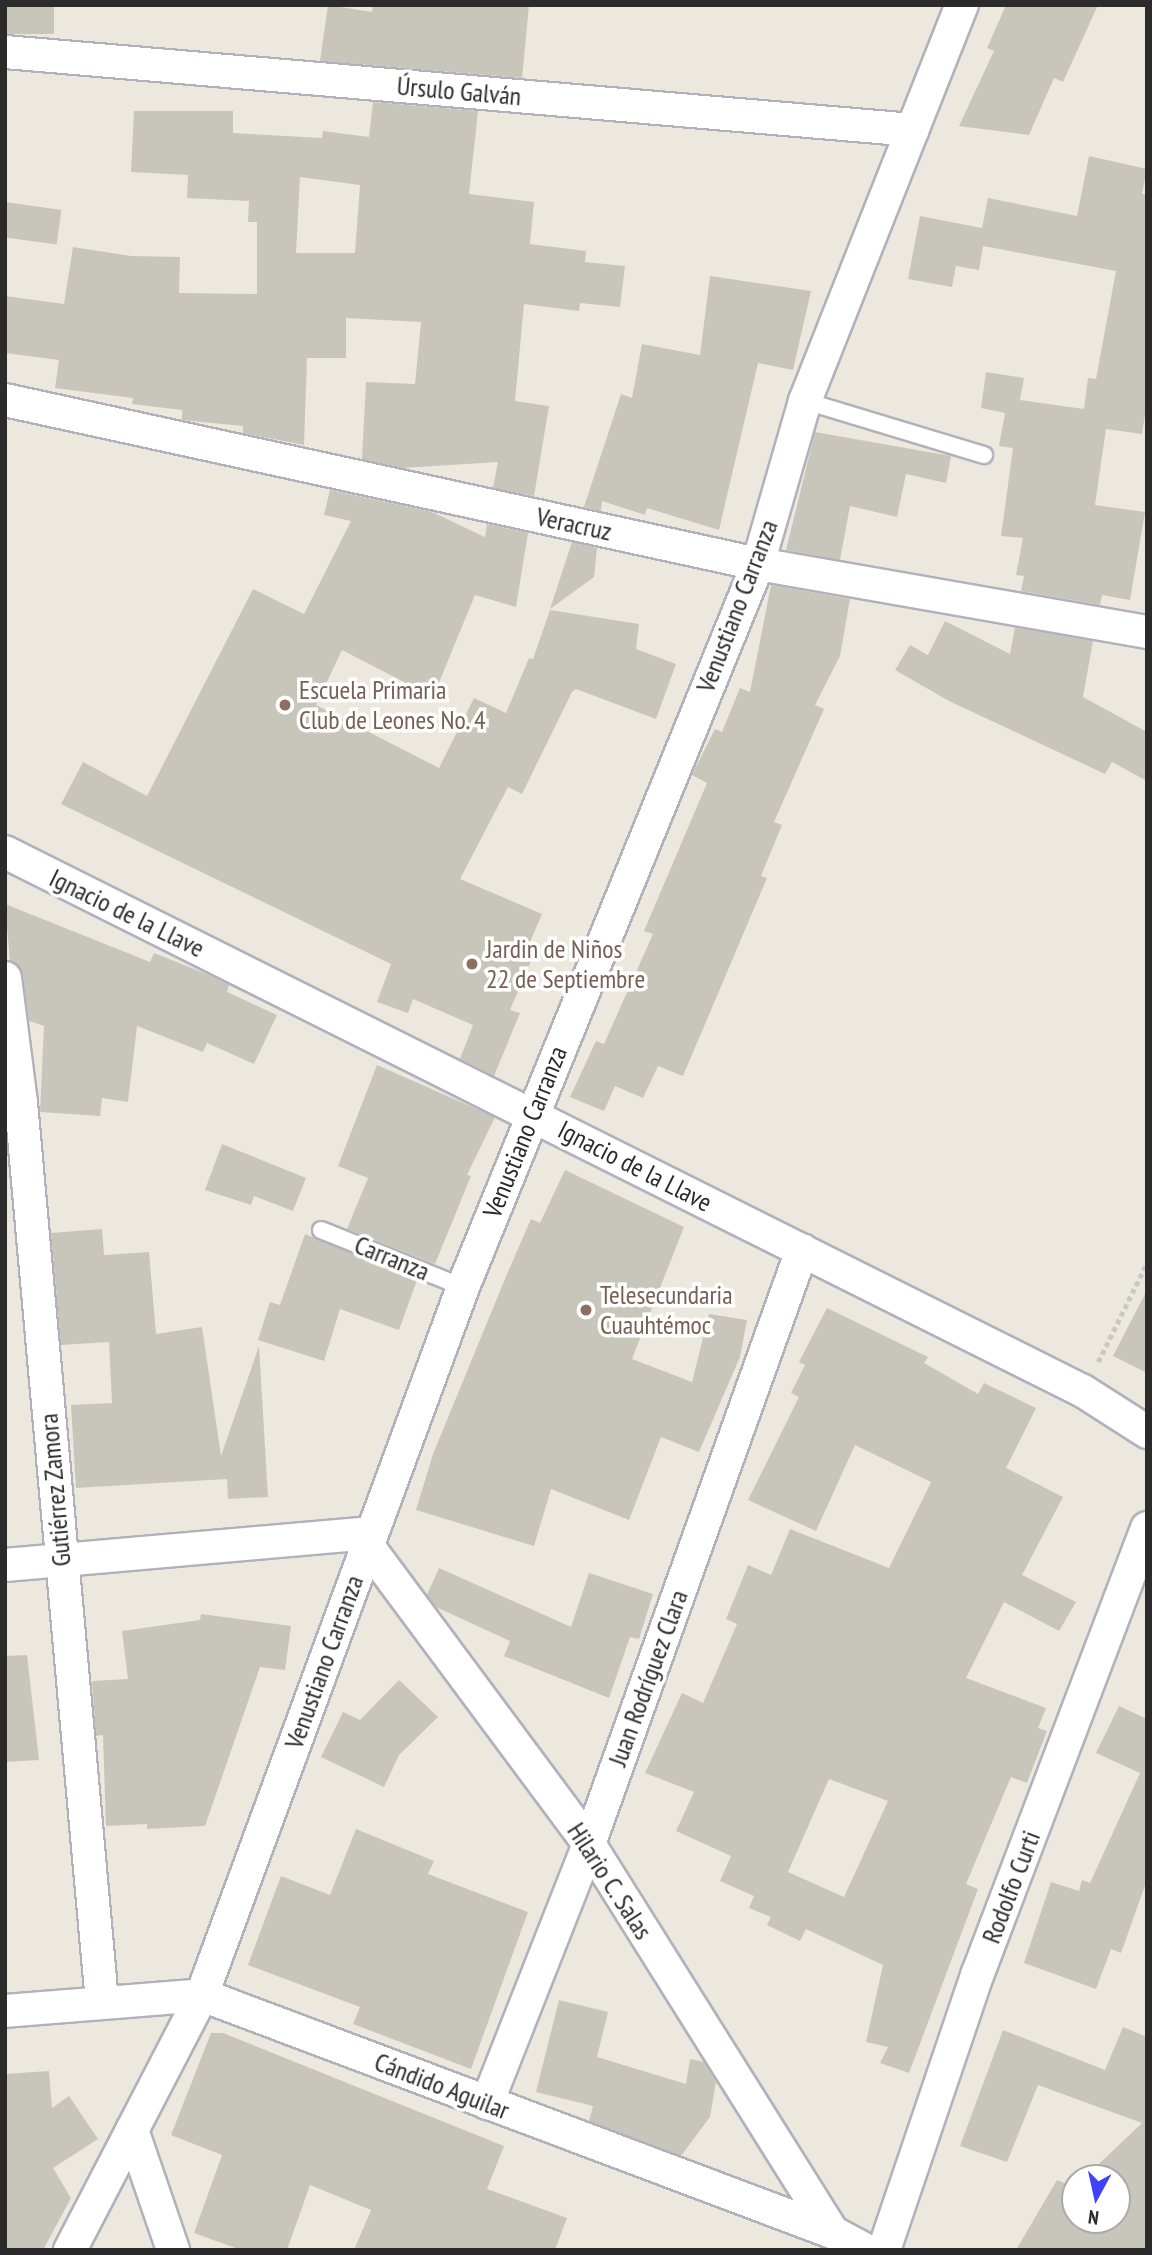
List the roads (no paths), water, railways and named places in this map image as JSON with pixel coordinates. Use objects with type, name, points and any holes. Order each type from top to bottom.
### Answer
[{"type":"street","name":"Venustiano Carranza","points":[[70,2250],[202,1994],[463,1287],[531,1114],[758,564],[805,401],[962,5]]},
{"type":"street","name":"Úrsulo Galván","points":[[5,52],[912,130]]},
{"type":"street","name":"Veracruz","points":[[5,400],[758,564],[1147,632]]},
{"type":"street","name":"Ignacio de la Llave","points":[[5,852],[1083,1391],[1147,1432]]},
{"type":"street","name":"Gutiérrez Zamora","points":[[5,978],[13,1104],[62,1560],[102,2002]]},
{"type":"street","name":"Juan Rodríguez Clara","points":[[487,2103],[589,1844],[802,1250]]},
{"type":"street","name":"Rodolfo Curti","points":[[884,2250],[978,1973],[1147,1528]]},
{"type":"street","points":[[5,1565],[369,1539]]},
{"type":"street","name":"Hilario C. Salas","points":[[369,1539],[589,1844],[832,2232]]},
{"type":"street","name":"Cándido Aguilar","points":[[5,2011],[202,1994],[832,2232],[866,2250]]},
{"type":"street","points":[[132,2130],[173,2250]]},
{"type":"lane","points":[[805,401],[984,455]]},
{"type":"lane","name":"Carranza","points":[[321,1230],[463,1287]]},
{"type":"place","name":"Escuela Primaria Club de Leones No. 4","points":[[285,705]]},
{"type":"place","name":"Jardin de Niños 22 de Septiembre","points":[[472,964]]},
{"type":"place","name":"Telesecundaria Cuauhtémoc","points":[[586,1310]]}]
